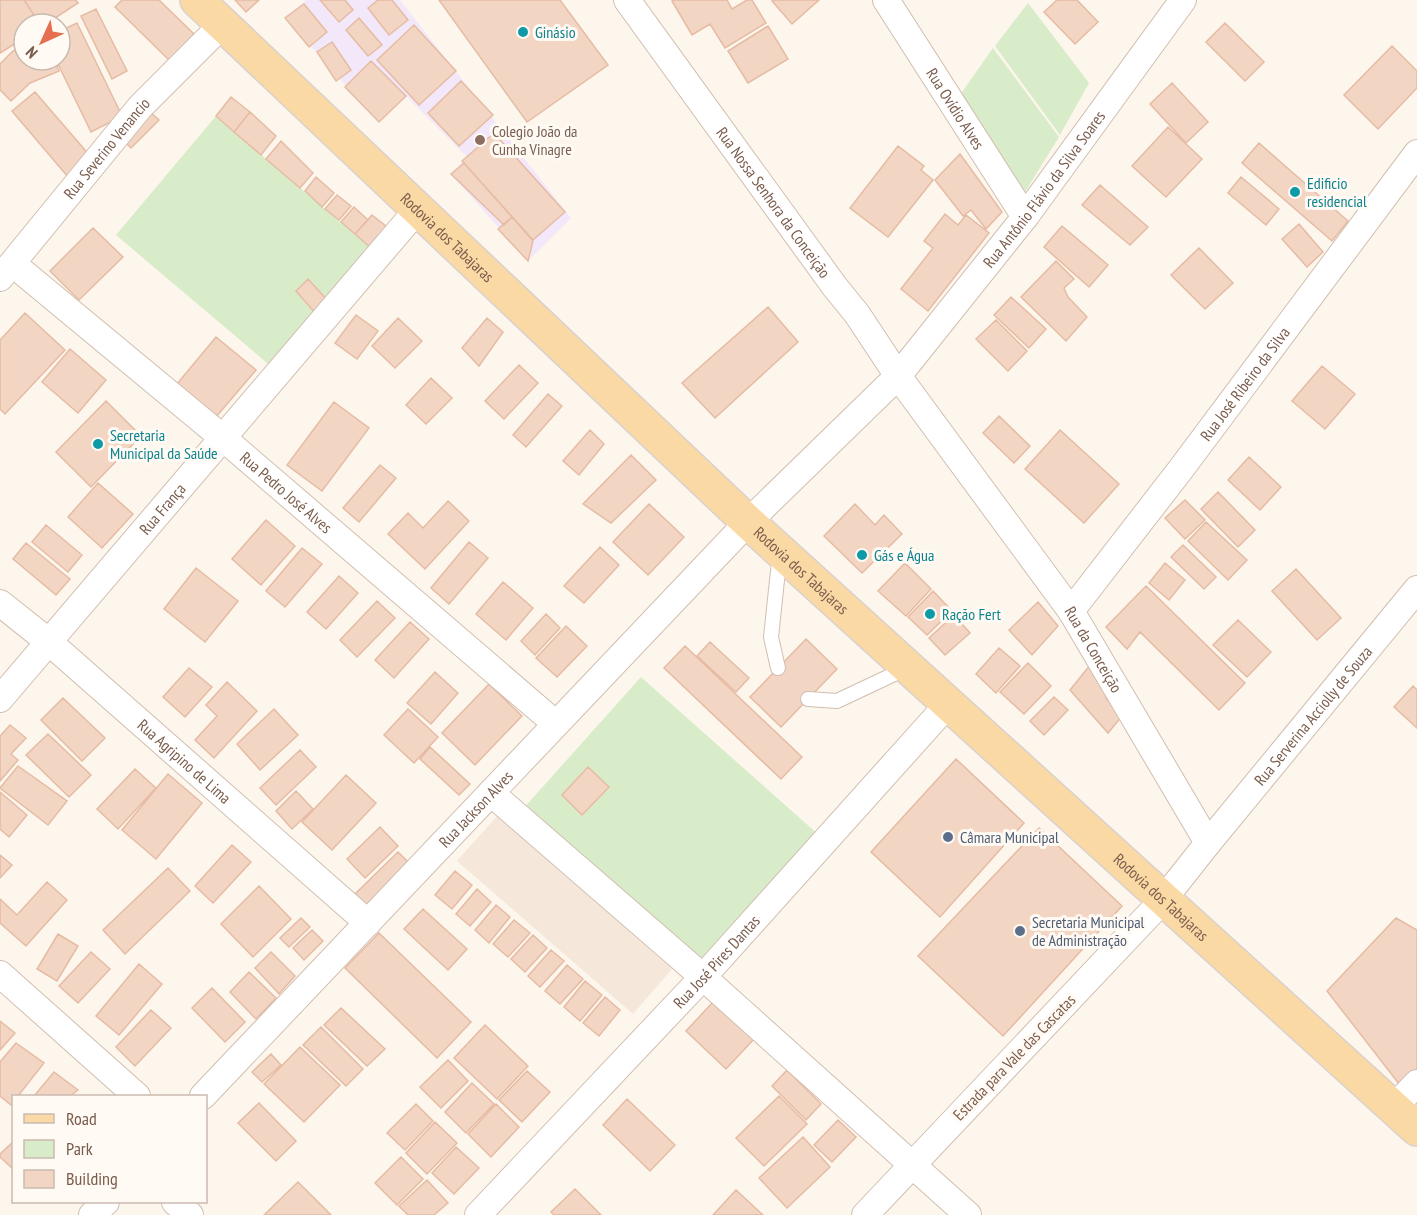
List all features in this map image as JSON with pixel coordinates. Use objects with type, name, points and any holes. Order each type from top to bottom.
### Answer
[{"type":"main road","name":"Rodovia dos Tabajaras","points":[[197,0],[748,522],[1417,1129]]},
{"type":"street","name":"Rua Nossa Senhora da Conceição","points":[[627,0],[921,405]]},
{"type":"street","name":"Rua Ovídio Alves","points":[[886,0],[1025,217]]},
{"type":"street","name":"Rua Antônio Flávio da Silva Soares","points":[[748,522],[898,376],[1025,217],[1183,0]]},
{"type":"street","name":"Rua Severino Venancio","points":[[6,271],[140,107],[223,24]]},
{"type":"street","name":"Rua José Ribeiro da Silva","points":[[1071,611],[1182,469],[1417,153]]},
{"type":"street","name":"Rua França","points":[[0,699],[418,209]]},
{"type":"street","name":"Rua Pedro José Alves","points":[[6,271],[223,438],[556,724]]},
{"type":"street","name":"Rua da Conceição","points":[[921,405],[1071,611],[1208,843]]},
{"type":"street","name":"Rua Jackson Alves","points":[[203,1095],[748,522]]},
{"type":"street","name":"Rua Serverina Acciolly de Souza","points":[[1208,843],[1417,589]]},
{"type":"street","name":"Rua Agripino de Lima","points":[[0,603],[49,642],[368,923]]},
{"type":"street","name":"Rua José Pires Dantas","points":[[478,1215],[704,977],[949,703]]},
{"type":"street","points":[[491,793],[704,977],[968,1215]]},
{"type":"street","points":[[1163,900],[1208,843]]},
{"type":"street","name":"Estrada para Vale das Cascatas","points":[[865,1215],[1163,900]]},
{"type":"street","points":[[0,974],[136,1095]]},
{"type":"street","points":[[1394,1107],[1417,1083]]},
{"type":"street","points":[[92,1215],[105,1203]]},
{"type":"street","points":[[176,1203],[190,1215]]},
{"type":"lane","points":[[777,668],[771,637],[780,550]]},
{"type":"lane","points":[[808,699],[837,701],[909,667]]},
{"type":"shaded area","name":"Colegio João da Cunha Vinagre","points":[[306,0],[400,0],[571,218],[528,261],[451,174],[467,157],[406,96],[379,122],[285,18]]},
{"type":"shaded area","points":[[497,816],[672,969],[633,1014],[457,861]]},
{"type":"green space","points":[[1028,3],[1089,83],[1060,135],[995,46]]},
{"type":"green space","points":[[993,48],[1059,137],[1020,200],[955,102]]},
{"type":"green space","points":[[216,116],[373,250],[273,368],[116,235]]},
{"type":"green space","points":[[641,677],[820,836],[701,969],[522,810]]},
{"type":"building","points":[[0,0],[24,0],[32,12],[12,12],[12,46],[0,53]]},
{"type":"building","points":[[24,0],[76,0],[78,3],[64,12],[32,12]]},
{"type":"building","points":[[122,0],[159,0],[195,35],[170,61],[115,7]]},
{"type":"building","points":[[235,0],[259,0],[246,12]]},
{"type":"building","points":[[320,0],[345,0],[353,10],[339,22]]},
{"type":"building","points":[[378,0],[392,0],[408,20],[389,35],[368,8]]},
{"type":"building","name":"Ginásio","points":[[439,0],[560,0],[608,65],[527,122]]},
{"type":"building","points":[[727,0],[732,9],[747,0],[752,0],[766,23],[725,48],[710,24],[692,35],[672,1]]},
{"type":"building","points":[[773,0],[819,0],[792,24]]},
{"type":"building","points":[[1057,0],[1077,0],[1098,22],[1075,44],[1044,12]]},
{"type":"building","points":[[304,4],[327,32],[309,47],[285,18]]},
{"type":"building","points":[[96,9],[127,71],[112,79],[81,16]]},
{"type":"building","points":[[359,18],[382,45],[368,56],[346,30]]},
{"type":"building","points":[[77,23],[122,116],[91,132],[62,72],[72,72],[72,25]]},
{"type":"building","points":[[1225,23],[1264,62],[1245,81],[1206,42]]},
{"type":"building","points":[[414,25],[456,71],[419,105],[377,60]]},
{"type":"building","points":[[768,26],[788,59],[748,83],[728,51]]},
{"type":"building","points":[[332,42],[351,70],[336,81],[317,52]]},
{"type":"building","points":[[1392,46],[1417,71],[1417,88],[1378,129],[1344,95]]},
{"type":"building","points":[[12,52],[12,72],[57,72],[30,83],[11,101],[0,90],[0,64]]},
{"type":"building","points":[[371,61],[406,96],[379,122],[345,87]]},
{"type":"building","points":[[461,81],[493,115],[459,146],[428,113]]},
{"type":"building","points":[[1172,83],[1208,122],[1186,143],[1150,104]]},
{"type":"building","points":[[35,92],[91,157],[68,177],[12,111]]},
{"type":"building","points":[[231,97],[250,112],[234,132],[216,116]]},
{"type":"building","points":[[150,112],[159,120],[131,148],[123,140]]},
{"type":"building","points":[[250,112],[276,136],[261,155],[234,132]]},
{"type":"building","points":[[1168,127],[1202,159],[1166,197],[1132,166]]},
{"type":"building","points":[[494,133],[565,212],[533,240],[462,161]]},
{"type":"building","points":[[281,141],[313,173],[300,188],[266,159]]},
{"type":"building","name":"Edificio residencial","points":[[1259,143],[1348,221],[1332,241],[1242,163]]},
{"type":"building","points":[[898,146],[924,166],[921,170],[933,180],[888,237],[850,208]]},
{"type":"building","points":[[960,154],[1002,212],[986,229],[971,210],[963,216],[935,180]]},
{"type":"building","points":[[464,163],[512,217],[504,225],[451,174]]},
{"type":"building","points":[[316,177],[334,193],[322,207],[305,191]]},
{"type":"building","points":[[1241,177],[1279,209],[1266,225],[1228,193]]},
{"type":"building","points":[[1100,185],[1148,227],[1130,245],[1082,205]]},
{"type":"building","points":[[337,195],[351,206],[339,220],[325,209]]},
{"type":"building","points":[[354,207],[368,220],[355,234],[341,222]]},
{"type":"building","points":[[945,214],[958,225],[966,215],[989,233],[928,311],[901,289],[933,248],[924,241]]},
{"type":"building","points":[[372,215],[391,230],[373,250],[355,234]]},
{"type":"building","points":[[512,217],[533,241],[528,261],[498,229]]},
{"type":"building","points":[[1299,224],[1323,252],[1307,267],[1282,239]]},
{"type":"building","points":[[1062,226],[1108,265],[1089,287],[1044,247]]},
{"type":"building","points":[[93,228],[123,257],[79,300],[50,271]]},
{"type":"building","points":[[1199,248],[1233,283],[1205,309],[1171,275]]},
{"type":"building","points":[[1056,261],[1074,279],[1064,288],[1068,297],[1087,317],[1066,341],[1021,297]]},
{"type":"building","points":[[308,279],[330,303],[317,315],[296,291]]},
{"type":"building","points":[[1011,297],[1046,329],[1029,348],[994,315]]},
{"type":"building","points":[[768,307],[798,342],[715,418],[682,383]]},
{"type":"building","points":[[25,313],[65,350],[5,414],[0,409],[0,340]]},
{"type":"building","points":[[356,315],[378,331],[357,359],[335,343]]},
{"type":"building","points":[[398,318],[422,341],[395,368],[372,346]]},
{"type":"building","points":[[487,318],[503,332],[479,366],[462,348]]},
{"type":"building","points":[[996,320],[1027,351],[1008,371],[976,339]]},
{"type":"building","points":[[216,337],[256,370],[216,417],[177,384]]},
{"type":"building","points":[[70,349],[106,380],[78,413],[42,382]]},
{"type":"building","points":[[519,365],[538,383],[504,419],[485,401]]},
{"type":"building","points":[[1322,366],[1355,394],[1325,429],[1292,401]]},
{"type":"building","points":[[431,378],[452,398],[426,424],[406,405]]},
{"type":"building","points":[[548,394],[562,406],[526,447],[513,435]]},
{"type":"building","name":"Secretaria Municipal da Saúde","points":[[106,401],[141,436],[91,487],[56,452]]},
{"type":"building","points":[[334,402],[369,428],[322,491],[287,465]]},
{"type":"building","points":[[999,416],[1030,446],[1014,463],[983,433]]},
{"type":"building","points":[[590,430],[604,444],[579,475],[563,461]]},
{"type":"building","points":[[1060,430],[1119,484],[1084,523],[1025,469]]},
{"type":"building","points":[[631,455],[656,480],[611,523],[583,504]]},
{"type":"building","points":[[1249,457],[1281,487],[1260,510],[1228,480]]},
{"type":"building","points":[[380,465],[396,478],[359,522],[343,508]]},
{"type":"building","points":[[98,483],[133,514],[102,548],[68,517]]},
{"type":"building","points":[[1218,492],[1255,530],[1238,547],[1201,509]]},
{"type":"building","points":[[1185,500],[1205,520],[1185,539],[1165,518]]},
{"type":"building","points":[[448,501],[469,521],[425,569],[388,534],[408,513],[423,528]]},
{"type":"building","points":[[649,504],[684,537],[648,575],[613,542]]},
{"type":"building","name":"Gás e Água","points":[[855,504],[875,525],[884,515],[902,534],[862,573],[824,536]]},
{"type":"building","points":[[266,520],[295,546],[261,585],[232,559]]},
{"type":"building","points":[[1206,522],[1247,560],[1228,580],[1188,541]]},
{"type":"building","points":[[46,525],[82,555],[68,572],[32,542]]},
{"type":"building","points":[[469,542],[488,558],[449,604],[431,588]]},
{"type":"building","points":[[26,543],[70,579],[56,595],[13,559]]},
{"type":"building","points":[[1183,545],[1216,577],[1204,589],[1171,557]]},
{"type":"building","points":[[600,547],[619,565],[584,603],[564,586]]},
{"type":"building","points":[[302,548],[322,564],[285,607],[266,591]]},
{"type":"building","points":[[905,563],[931,589],[906,616],[878,591]]},
{"type":"building","points":[[1165,563],[1185,580],[1169,600],[1149,583]]},
{"type":"building","points":[[196,568],[238,601],[205,642],[164,609]]},
{"type":"building","points":[[1296,569],[1341,618],[1317,640],[1272,591]]},
{"type":"building","points":[[339,576],[358,593],[326,629],[307,612]]},
{"type":"building","points":[[503,582],[533,608],[506,640],[476,614]]},
{"type":"building","points":[[1146,586],[1245,683],[1219,710],[1140,632],[1127,649],[1106,627]]},
{"type":"building","name":"Ração Fert","points":[[933,591],[952,611],[927,635],[908,617]]},
{"type":"building","points":[[377,601],[395,618],[357,657],[340,640]]},
{"type":"building","points":[[1038,602],[1058,626],[1032,655],[1009,630]]},
{"type":"building","points":[[546,614],[560,628],[535,655],[521,641]]},
{"type":"building","points":[[954,615],[970,633],[945,655],[929,638]]},
{"type":"building","points":[[1238,620],[1271,652],[1247,677],[1213,645]]},
{"type":"building","points":[[410,622],[429,639],[394,678],[375,660]]},
{"type":"building","points":[[566,626],[587,646],[557,677],[536,658]]},
{"type":"building","points":[[806,639],[837,669],[781,727],[750,697]]},
{"type":"building","points":[[710,642],[749,678],[736,692],[697,656]]},
{"type":"building","points":[[685,646],[802,757],[781,779],[664,668]]},
{"type":"building","points":[[999,648],[1020,666],[996,693],[976,674]]},
{"type":"building","points":[[1028,663],[1051,686],[1024,714],[1000,692]]},
{"type":"building","points":[[1091,664],[1111,692],[1106,698],[1122,716],[1108,733],[1070,690]]},
{"type":"building","points":[[189,668],[212,687],[185,717],[163,697]]},
{"type":"building","points":[[435,672],[458,693],[431,724],[407,703]]},
{"type":"building","points":[[227,682],[257,711],[214,758],[195,740],[217,716],[206,705]]},
{"type":"building","points":[[489,684],[522,716],[475,765],[442,733]]},
{"type":"building","points":[[1413,686],[1417,690],[1417,728],[1394,707]]},
{"type":"building","points":[[1054,697],[1068,710],[1044,735],[1030,721]]},
{"type":"building","points":[[63,698],[105,738],[82,761],[41,720]]},
{"type":"building","points":[[274,709],[298,735],[260,770],[237,744]]},
{"type":"building","points":[[408,709],[438,737],[414,763],[384,735]]},
{"type":"building","points":[[10,725],[26,738],[11,754],[18,760],[0,781],[0,736]]},
{"type":"building","points":[[48,734],[91,775],[69,797],[26,755]]},
{"type":"building","points":[[430,747],[470,784],[459,795],[420,759]]},
{"type":"building","points":[[300,750],[316,767],[276,805],[260,788]]},
{"type":"building","name":"Câmara Municipal","points":[[956,759],[1024,823],[940,917],[871,852]]},
{"type":"building","points":[[18,766],[67,801],[48,825],[0,788]]},
{"type":"building","points":[[588,767],[609,787],[582,815],[562,795]]},
{"type":"building","points":[[135,769],[156,788],[118,829],[97,809]]},
{"type":"building","points":[[168,774],[202,803],[156,859],[122,830]]},
{"type":"building","points":[[346,775],[376,803],[332,850],[302,822]]},
{"type":"building","points":[[296,791],[313,809],[292,829],[276,811]]},
{"type":"building","points":[[0,792],[27,815],[9,837],[0,829]]},
{"type":"building","points":[[380,827],[398,846],[365,878],[347,859]]},
{"type":"building","name":"Secretaria Municipal de Administração","points":[[1039,828],[1122,906],[1003,1036],[918,956]]},
{"type":"building","points":[[232,845],[251,862],[213,903],[195,886]]},
{"type":"building","points":[[398,852],[409,863],[366,906],[354,895]]},
{"type":"building","points":[[0,855],[12,865],[0,878]]},
{"type":"building","points":[[168,868],[190,891],[125,954],[103,930]]},
{"type":"building","points":[[455,871],[472,885],[452,909],[435,895]]},
{"type":"building","points":[[47,882],[67,900],[26,946],[0,923],[0,899],[17,915]]},
{"type":"building","points":[[259,886],[291,919],[253,957],[221,924]]},
{"type":"building","points":[[477,889],[491,902],[470,926],[456,914]]},
{"type":"building","points":[[496,905],[510,917],[489,943],[475,930]]},
{"type":"building","points":[[423,909],[467,949],[448,970],[404,929]]},
{"type":"building","points":[[301,918],[310,927],[289,947],[280,938]]},
{"type":"building","points":[[1396,918],[1417,930],[1417,1070],[1403,1089],[1327,991]]},
{"type":"building","points":[[514,920],[530,933],[508,957],[493,944]]},
{"type":"building","points":[[312,930],[323,941],[304,960],[293,948]]},
{"type":"building","points":[[379,933],[471,1022],[437,1058],[345,968]]},
{"type":"building","points":[[58,934],[78,946],[57,981],[37,969]]},
{"type":"building","points":[[533,935],[547,948],[525,972],[511,959]]},
{"type":"building","points":[[551,950],[564,961],[540,987],[528,976]]},
{"type":"building","points":[[91,952],[110,969],[78,1003],[59,986]]},
{"type":"building","points":[[271,952],[295,976],[279,994],[255,968]]},
{"type":"building","points":[[139,964],[162,984],[119,1035],[96,1016]]},
{"type":"building","points":[[567,965],[583,979],[560,1004],[545,991]]},
{"type":"building","points":[[249,972],[276,998],[256,1019],[230,992]]},
{"type":"building","points":[[585,981],[602,995],[580,1021],[564,1007]]},
{"type":"building","points":[[212,988],[245,1022],[225,1042],[192,1008]]},
{"type":"building","points":[[605,997],[620,1010],[599,1036],[583,1023]]},
{"type":"building","points":[[713,1002],[754,1039],[726,1069],[686,1031]]},
{"type":"building","points":[[341,1008],[385,1049],[367,1066],[324,1025]]},
{"type":"building","points":[[151,1010],[171,1028],[135,1066],[116,1047]]},
{"type":"building","points":[[0,1021],[15,1033],[0,1050]]},
{"type":"building","points":[[485,1025],[528,1066],[497,1099],[454,1058]]},
{"type":"building","points":[[321,1027],[363,1069],[346,1086],[303,1045]]},
{"type":"building","points":[[16,1043],[44,1063],[19,1095],[12,1095],[11,1105],[0,1096],[0,1062]]},
{"type":"building","points":[[300,1047],[340,1085],[304,1122],[264,1084]]},
{"type":"building","points":[[271,1054],[281,1065],[262,1082],[252,1072]]},
{"type":"building","points":[[448,1060],[468,1081],[441,1108],[420,1087]]},
{"type":"building","points":[[787,1070],[821,1104],[806,1120],[772,1086]]},
{"type":"building","points":[[527,1071],[550,1092],[522,1122],[499,1100]]},
{"type":"building","points":[[54,1072],[78,1090],[71,1095],[35,1095]]},
{"type":"building","points":[[472,1083],[494,1104],[466,1133],[445,1112]]},
{"type":"building","points":[[779,1096],[807,1124],[764,1166],[736,1138]]},
{"type":"building","points":[[627,1099],[675,1145],[650,1171],[603,1125]]},
{"type":"building","points":[[259,1103],[296,1141],[276,1161],[238,1123]]},
{"type":"building","points":[[416,1104],[433,1121],[405,1150],[387,1133]]},
{"type":"building","points":[[496,1104],[519,1127],[491,1157],[468,1134]]},
{"type":"building","points":[[838,1120],[856,1137],[832,1162],[814,1145]]},
{"type":"building","points":[[435,1122],[457,1143],[427,1174],[406,1153]]},
{"type":"building","points":[[803,1137],[830,1167],[787,1208],[759,1178]]},
{"type":"building","points":[[12,1143],[12,1168],[0,1157],[0,1154]]},
{"type":"building","points":[[456,1147],[479,1168],[454,1194],[432,1173]]},
{"type":"building","points":[[401,1157],[423,1179],[397,1205],[375,1183]]},
{"type":"building","points":[[427,1180],[448,1203],[434,1215],[408,1215],[399,1206]]},
{"type":"building","points":[[298,1182],[331,1215],[264,1215]]},
{"type":"building","points":[[575,1189],[601,1215],[554,1215],[551,1212]]},
{"type":"building","points":[[736,1190],[763,1215],[713,1215]]},
{"type":"place","name":"Ginásio","points":[[523,32]]},
{"type":"place","name":"Colegio João da Cunha Vinagre","points":[[480,140]]},
{"type":"place","name":"Edificio residencial","points":[[1295,192]]},
{"type":"place","name":"Secretaria Municipal da Saúde","points":[[98,444]]},
{"type":"place","name":"Gás e Água","points":[[862,555]]},
{"type":"place","name":"Ração Fert","points":[[930,614]]},
{"type":"place","name":"Câmara Municipal","points":[[948,837]]},
{"type":"place","name":"Secretaria Municipal de Administração","points":[[1020,931]]}]
